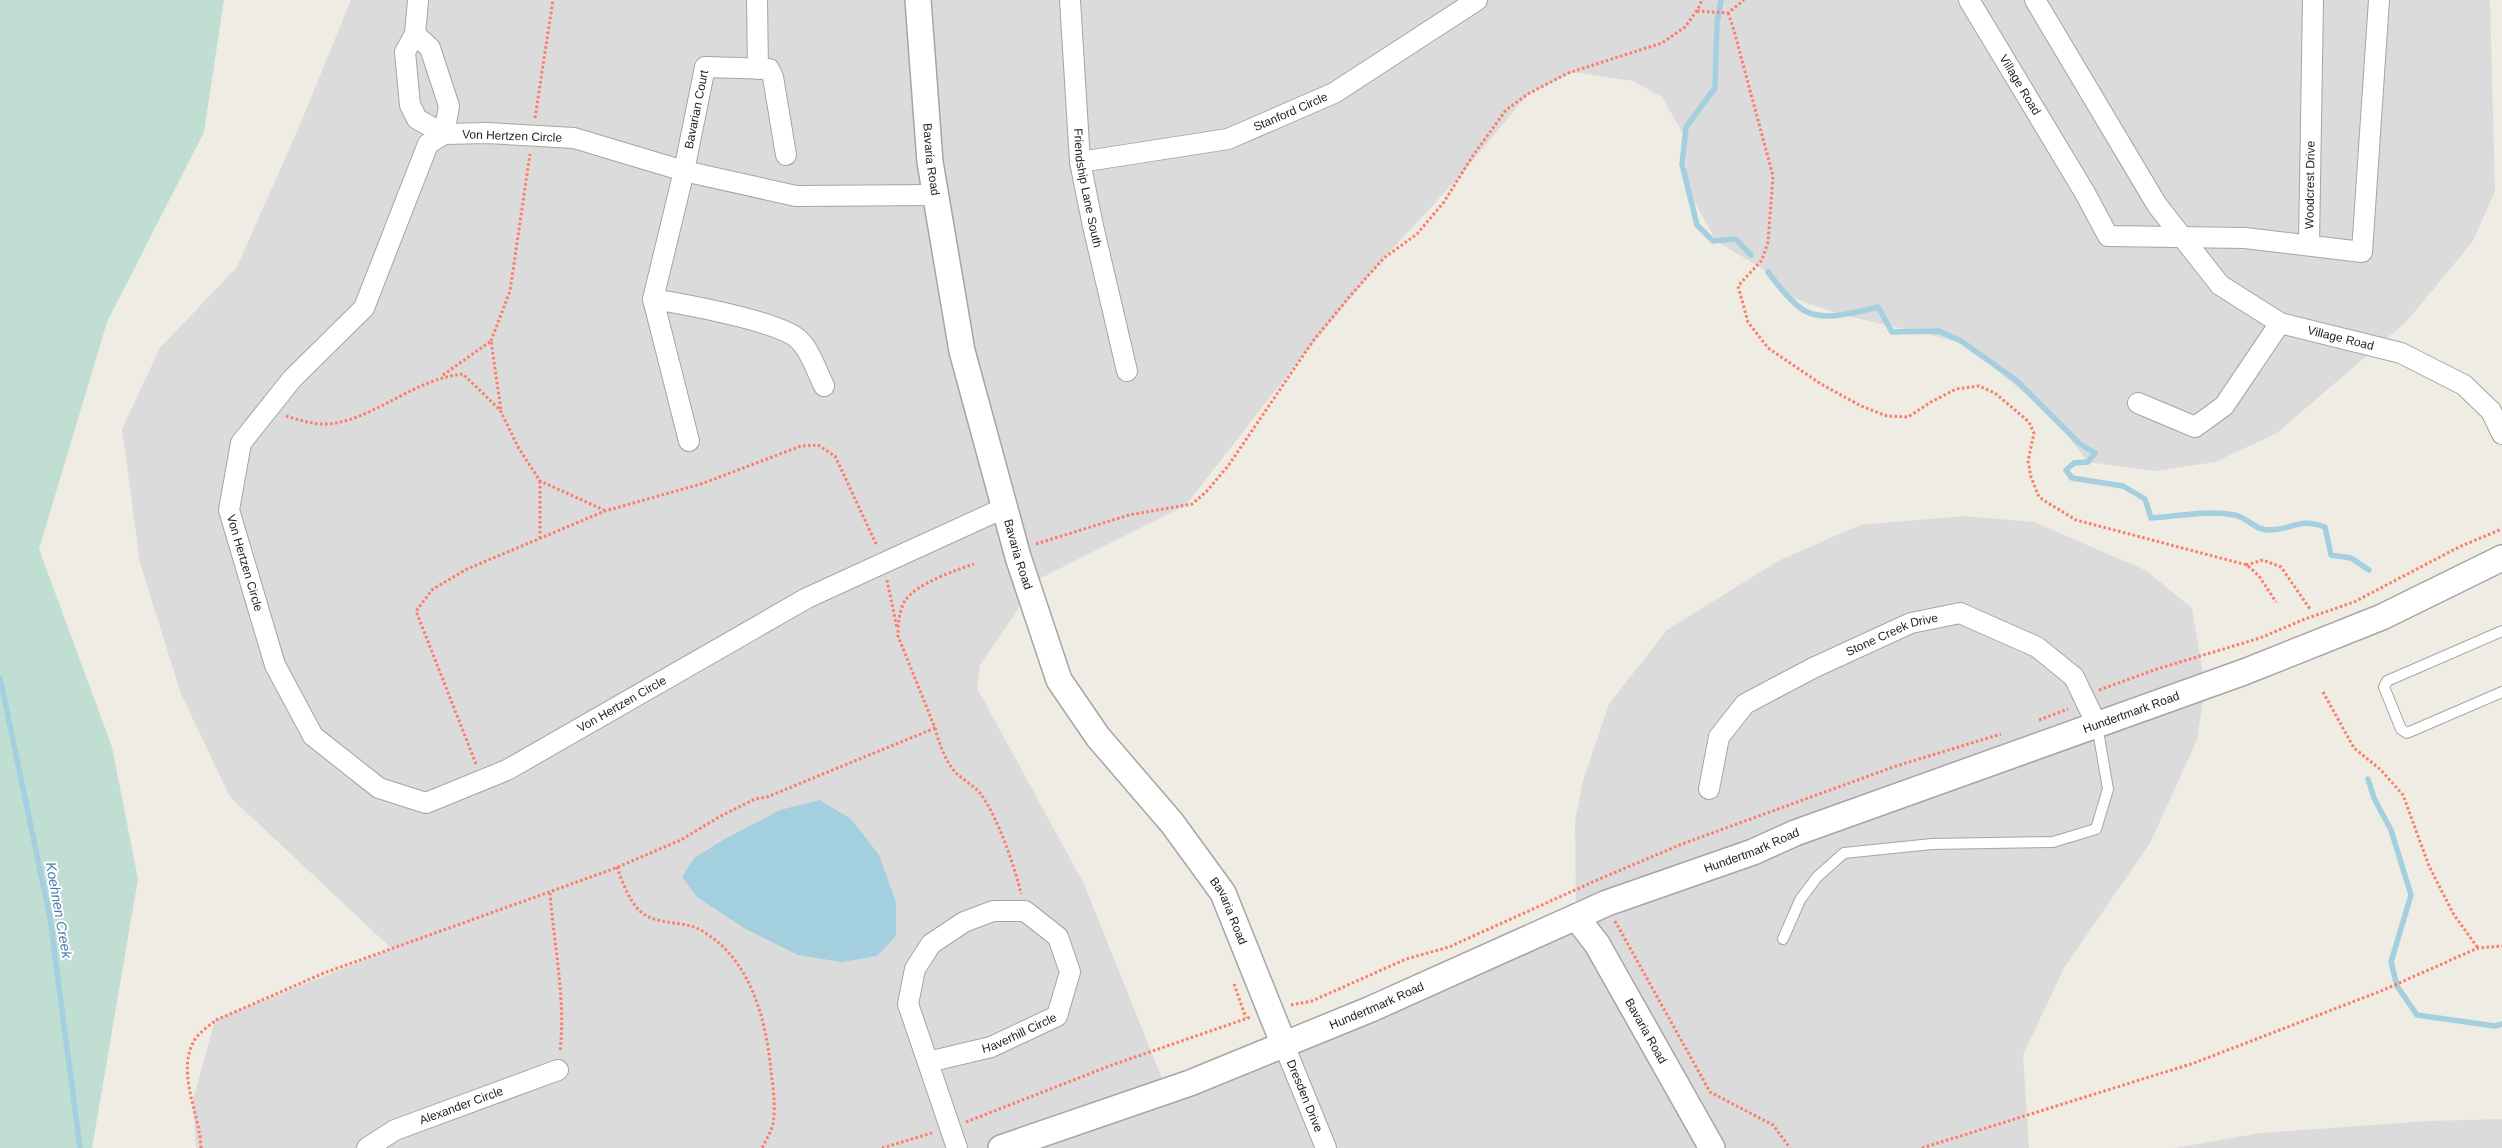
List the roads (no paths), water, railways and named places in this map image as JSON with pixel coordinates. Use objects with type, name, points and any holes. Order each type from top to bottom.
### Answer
[{"type":"street","points":[[415,34],[430,48],[449,106],[444,134],[417,119],[410,104],[404,52],[415,34],[418,0]]},
{"type":"street","points":[[757,0],[758,69],[770,69],[773,77],[786,155]]},
{"type":"street","name":"Bavaria Road","points":[[918,0],[930,162],[962,351],[1018,557],[1058,680],[1098,736],[1172,823],[1223,893],[1284,1045]]},
{"type":"street","name":"Friendship Lane South","points":[[1070,0],[1080,162],[1127,371]]},
{"type":"street","name":"Stanford Circle","points":[[1080,162],[1228,139],[1334,93],[1477,0]]},
{"type":"street","name":"Village Road","points":[[1969,0],[2085,193],[2108,236],[2182,236]]},
{"type":"street","name":"Village Road","points":[[2035,0],[2158,205],[2220,285],[2280,322],[2401,353],[2464,385],[2491,411],[2502,434]]},
{"type":"street","name":"Woodcrest Drive","points":[[2182,236],[2245,238],[2309,244],[2313,0]]},
{"type":"street","points":[[2309,244],[2362,252],[2379,0]]},
{"type":"street","name":"Bavarian Court","points":[[689,441],[653,298],[684,171],[705,66],[758,69]]},
{"type":"street","name":"Von Hertzen Circle","points":[[935,195],[796,196],[684,171],[574,138],[487,133],[444,134],[428,144],[364,308],[292,379],[242,443],[229,510],[275,665],[313,736],[379,788],[426,803],[507,770],[806,598],[1004,508]]},
{"type":"street","points":[[653,298],[686,304],[779,328],[799,339],[824,386]]},
{"type":"street","points":[[2138,403],[2195,427],[2224,406],[2280,322]]},
{"type":"street","name":"Hundertmark Road","points":[[1001,1148],[1190,1083],[1371,1010],[1607,903],[1753,852],[1795,833],[2244,672],[2382,617],[2502,558]]},
{"type":"street","name":"Stone Creek Drive","points":[[1709,789],[1720,737],[1745,704],[1813,668],[1911,623],[1960,613],[2038,647],[2074,677],[2097,725]]},
{"type":"street","name":"Haverhill Circle","points":[[993,911],[1025,912],[1058,937],[1070,972],[1057,1016],[991,1047],[928,1062],[908,1004],[914,969],[931,944],[964,922],[993,911]]},
{"type":"street","name":"Bavaria Road","points":[[1576,917],[1597,944],[1712,1148]]},
{"type":"street","name":"Dresden Drive","points":[[1284,1045],[1326,1148]]},
{"type":"street","points":[[928,1062],[957,1148]]},
{"type":"street","name":"Alexander Circle","points":[[367,1148],[395,1130],[558,1070]]},
{"type":"lane","points":[[2502,631],[2387,680],[2384,687],[2400,729],[2407,733],[2502,692]]},
{"type":"lane","points":[[1783,939],[1800,900],[1817,877],[1844,852],[1932,844],[2053,842],[2096,829],[2108,789],[2097,725]]},
{"type":"water","points":[[820,800],[851,819],[879,855],[896,902],[896,936],[877,956],[842,962],[798,955],[744,928],[697,897],[682,877],[694,858],[725,839],[780,810]]},
{"type":"waterway","points":[[1721,0],[1717,23],[1715,88],[1686,127],[1682,164],[1697,225],[1713,241],[1736,239],[1751,255]]},
{"type":"waterway","points":[[1768,272],[1795,303],[1805,311],[1813,314],[1832,316],[1878,307],[1892,332],[1939,331],[1961,341],[2016,380],[2080,444],[2095,453],[2088,462],[2074,463],[2066,470],[2072,478],[2123,486],[2145,499],[2151,518],[2204,513],[2235,515],[2260,528],[2269,530],[2308,523],[2316,524],[2325,527],[2331,555],[2351,558],[2369,570]]},
{"type":"waterway","name":"Koehnen Creek","points":[[0,678],[50,918],[80,1148]]},
{"type":"waterway","points":[[2368,779],[2374,798],[2391,830],[2411,895],[2391,962],[2397,986],[2417,1015],[2495,1026],[2502,1024]]}]
